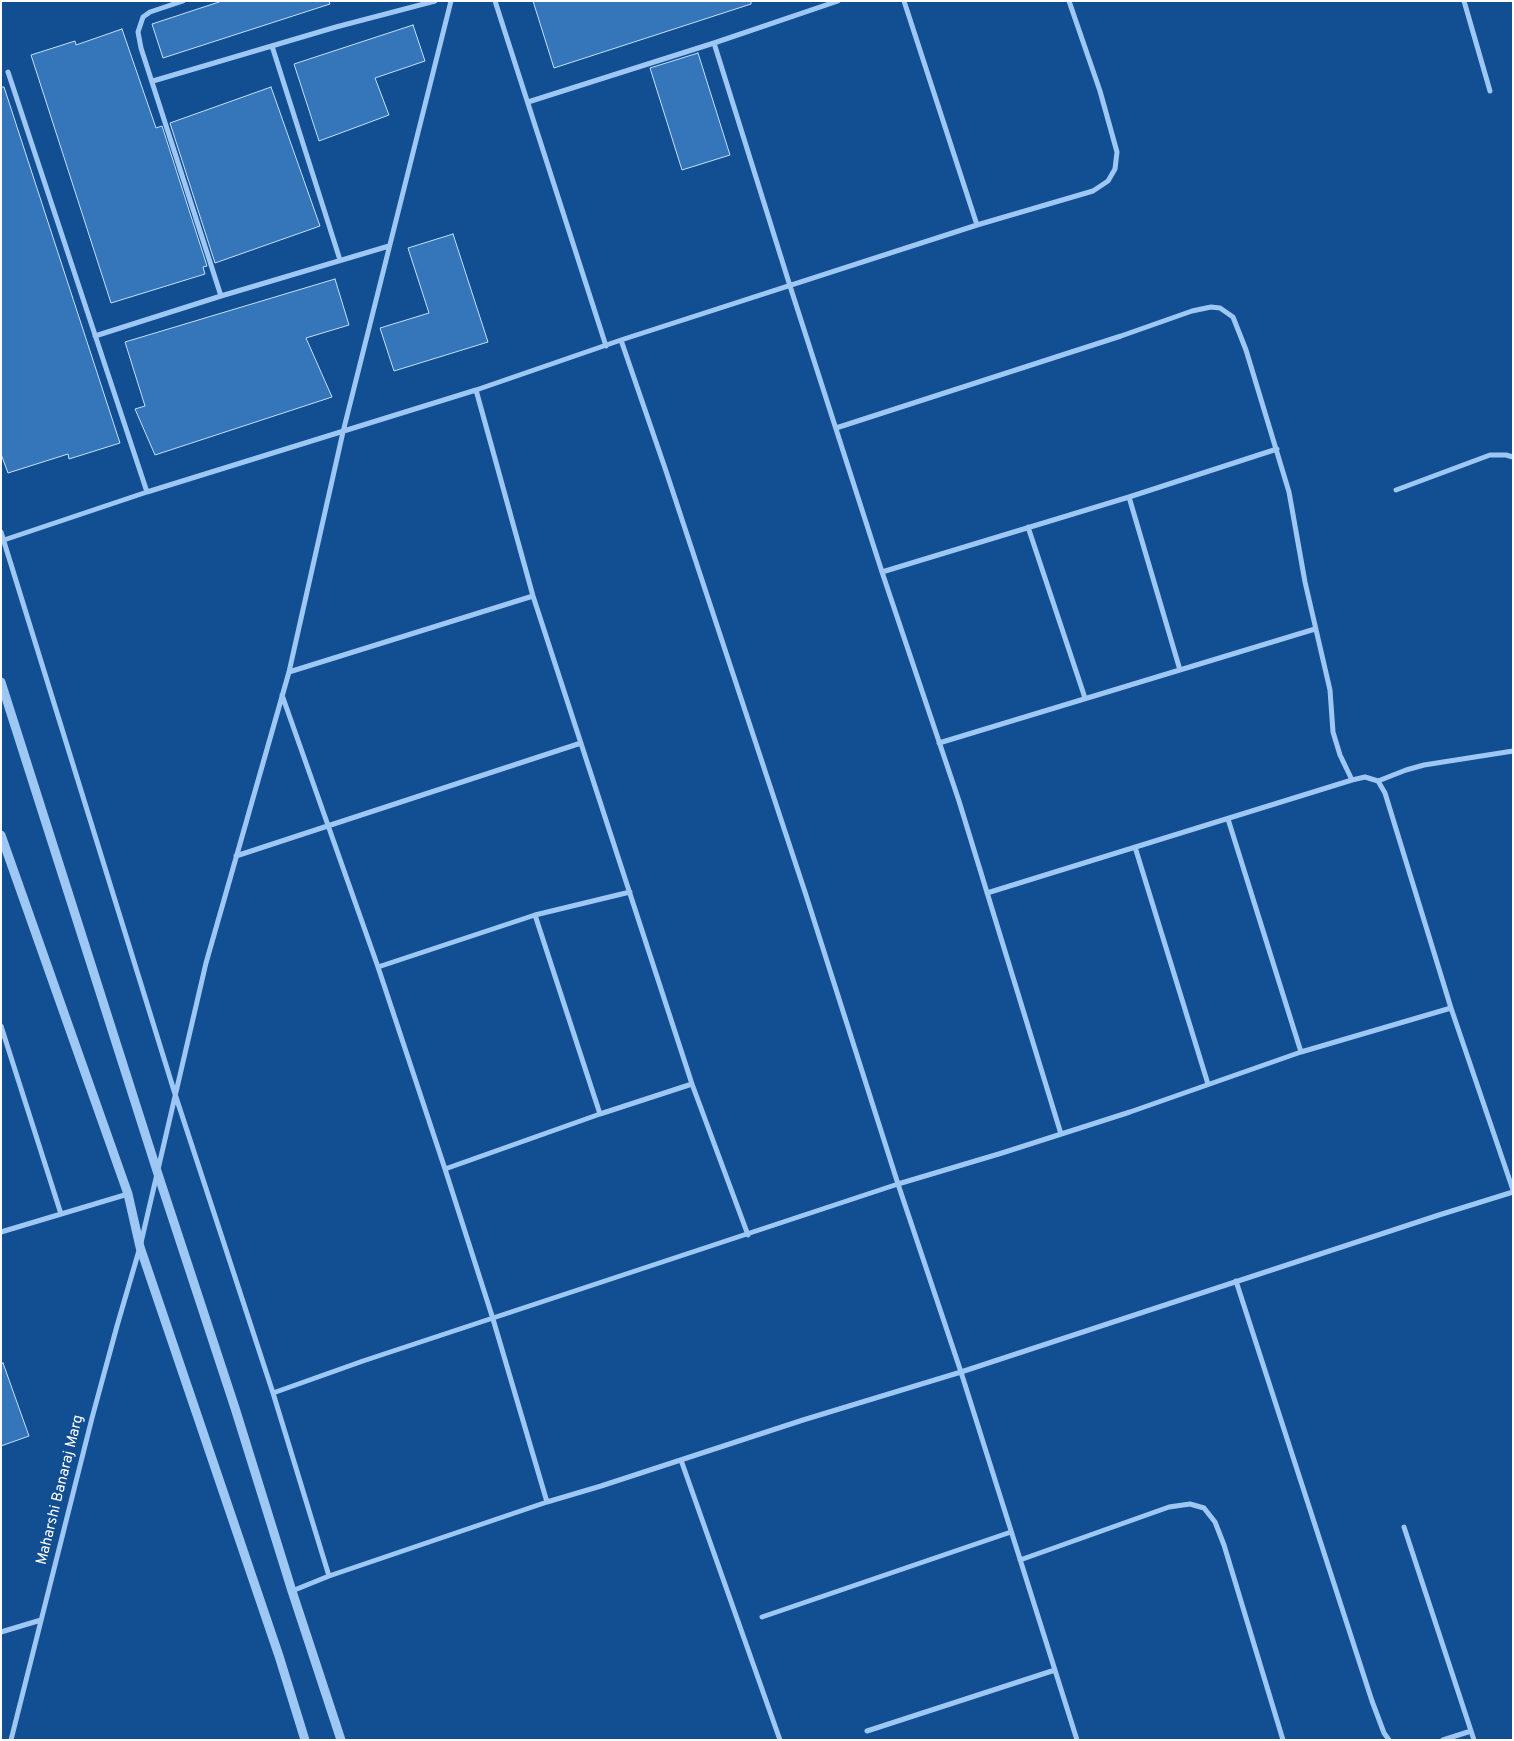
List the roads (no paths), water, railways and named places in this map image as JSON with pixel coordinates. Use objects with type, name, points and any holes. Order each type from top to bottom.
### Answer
[{"type":"street","points":[[183,1],[150,12],[143,17],[138,32],[141,48],[221,296]]},
{"type":"street","points":[[153,81],[387,13],[435,1]]},
{"type":"street","name":"Maharshi Banaraj Marg","points":[[11,1740],[117,1326],[140,1247],[206,963],[289,672],[343,432],[388,246],[451,1]]},
{"type":"street","points":[[495,1],[606,346]]},
{"type":"street","points":[[528,102],[714,43],[838,1]]},
{"type":"street","points":[[904,1],[977,225]]},
{"type":"street","points":[[3,540],[147,492],[476,390],[621,340],[977,225],[1094,191],[1108,181],[1115,169],[1117,152],[1100,91],[1069,1]]},
{"type":"street","points":[[1464,1],[1490,90]]},
{"type":"street","points":[[714,43],[790,286],[987,893],[1061,1134]]},
{"type":"street","points":[[272,46],[340,260]]},
{"type":"street","points":[[8,72],[147,492]]},
{"type":"street","points":[[95,336],[388,246]]},
{"type":"street","points":[[836,428],[1121,336],[1192,311],[1211,307],[1220,308],[1232,316],[1246,350],[1277,449],[1288,492],[1315,629],[1330,690],[1333,732],[1340,755],[1352,780]]},
{"type":"street","points":[[621,340],[805,892],[1077,1740]]},
{"type":"street","points":[[476,390],[533,596],[692,1084],[748,1235]]},
{"type":"street","points":[[882,572],[1129,497],[1277,449]]},
{"type":"street","points":[[1396,490],[1490,455],[1513,457]]},
{"type":"street","points":[[1129,497],[1180,670]]},
{"type":"street","points":[[1028,527],[1085,698]]},
{"type":"street","points":[[1,532],[175,1094],[273,1394],[329,1576]]},
{"type":"street","points":[[289,672],[533,596]]},
{"type":"street","points":[[939,743],[1315,629]]},
{"type":"street","points":[[1,682],[341,1740]]},
{"type":"street","points":[[282,695],[378,967],[446,1169],[547,1502]]},
{"type":"street","points":[[236,856],[581,743]]},
{"type":"street","points":[[987,893],[1352,780],[1365,777],[1378,781],[1406,770],[1513,751]]},
{"type":"street","points":[[292,1591],[329,1576],[547,1502],[960,1372],[1513,1191],[1451,1008],[1385,793],[1378,781]]},
{"type":"street","points":[[1228,819],[1301,1052]]},
{"type":"street","points":[[1,835],[128,1194],[140,1247],[279,1656],[305,1740]]},
{"type":"street","points":[[1135,847],[1208,1084]]},
{"type":"street","points":[[378,967],[535,915],[630,892]]},
{"type":"street","points":[[535,915],[600,1114]]},
{"type":"street","points":[[273,1394],[364,1361],[898,1184],[1061,1134],[1301,1052],[1451,1008]]},
{"type":"street","points":[[2,1030],[61,1214]]},
{"type":"street","points":[[446,1169],[600,1114],[692,1084]]},
{"type":"street","points":[[1,1232],[128,1194]]},
{"type":"street","points":[[1236,1281],[1372,1701],[1384,1733],[1389,1740]]},
{"type":"street","points":[[681,1460],[780,1740]]},
{"type":"street","points":[[1020,1560],[1169,1507],[1190,1504],[1204,1508],[1215,1522],[1224,1545],[1283,1740]]},
{"type":"street","points":[[1404,1527],[1474,1740]]},
{"type":"street","points":[[762,1617],[1011,1532]]},
{"type":"street","points":[[1,1632],[41,1620]]},
{"type":"street","points":[[868,1731],[1055,1670]]},
{"type":"street","points":[[1444,1740],[1471,1731]]}]
